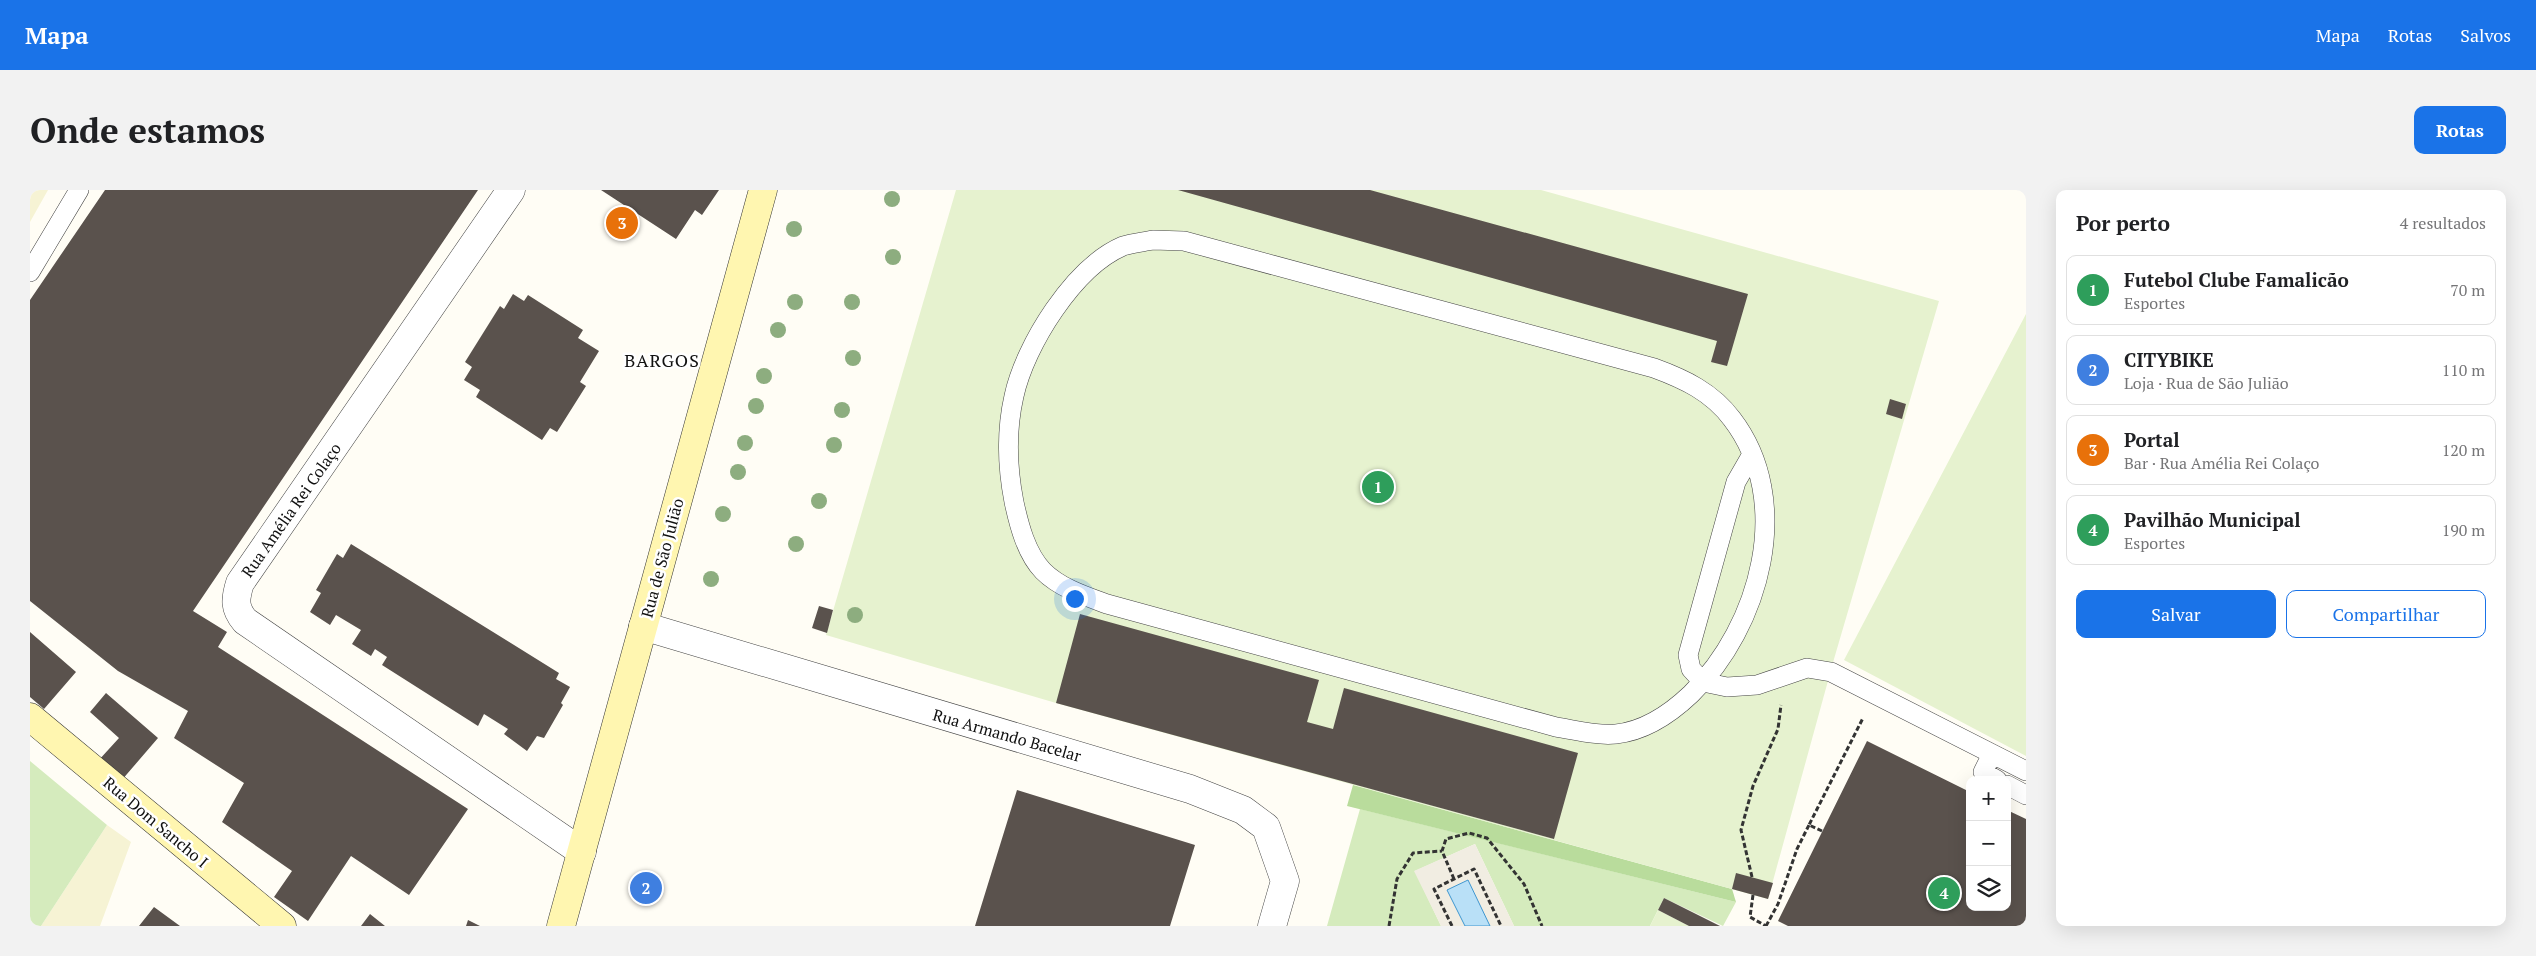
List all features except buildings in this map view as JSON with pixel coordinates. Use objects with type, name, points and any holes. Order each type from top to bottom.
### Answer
[{"type":"street","name":"Rua Amélia Rei Colaço","points":[[511,190],[240,583],[236,597],[236,610],[246,621],[582,852]]},
{"type":"street","name":"Rua de São Julião","points":[[561,926],[763,190]]},
{"type":"street","name":"Rua Armando Bacelar","points":[[643,626],[1190,789],[1243,810],[1266,827],[1285,881],[1272,926]]},
{"type":"street","name":"Rua Dom Sancho I","points":[[30,717],[282,926]]},
{"type":"lane","points":[[30,272],[79,190]]},
{"type":"lane","points":[[1153,240],[1184,241],[1654,368],[1676,376],[1712,397],[1732,419],[1752,456],[1758,473],[1763,505],[1764,535],[1761,567],[1752,599],[1740,629],[1724,656],[1703,682],[1678,706],[1649,724],[1616,734],[1585,732],[1556,727],[1084,595],[1062,585],[1043,570],[1028,546],[1017,518],[1008,460],[1009,428],[1014,395],[1036,340],[1053,311],[1072,286],[1095,265],[1123,246],[1153,240]]},
{"type":"lane","points":[[1752,456],[1736,482],[1688,655],[1691,669],[1703,682],[1727,687],[1757,685],[1807,668],[1831,672],[2026,771]]},
{"type":"lane","points":[[1990,776],[1983,772],[1992,754]]},
{"type":"lane","points":[[2011,787],[2026,795]]},
{"type":"path","points":[[1752,877],[1741,830],[1753,786],[1778,729],[1786,675]]},
{"type":"path","points":[[1753,894],[1750,917],[1766,926],[1778,904],[1797,849],[1865,714]]},
{"type":"path","points":[[1809,824],[1822,831]]},
{"type":"path","points":[[1454,879],[1442,851],[1446,839],[1469,833],[1487,838],[1524,884],[1542,926]]},
{"type":"path","points":[[1389,926],[1396,880],[1413,854],[1442,851]]},
{"type":"path","points":[[1452,926],[1434,889],[1474,869],[1502,926]]},
{"type":"shaded area","points":[[30,190],[48,190],[30,222]]},
{"type":"shaded area","points":[[107,825],[131,842],[100,926],[41,926]]},
{"type":"shaded area","points":[[1475,844],[1514,926],[1490,926],[1467,880],[1448,890],[1465,926],[1441,926],[1414,871]]},
{"type":"green space","points":[[956,190],[1541,190],[1939,301],[1834,659],[1768,899],[1056,703],[826,635]]},
{"type":"green space","points":[[2026,314],[2026,756],[1844,660]]},
{"type":"green space","points":[[30,761],[107,825],[41,926],[30,926]]},
{"type":"green space","points":[[1353,785],[1732,889],[1736,902],[1347,806]]},
{"type":"green space","points":[[1360,809],[1736,902],[1723,926],[1664,898],[1650,926],[1514,926],[1475,844],[1415,871],[1441,926],[1327,926]]},
{"type":"green space","points":[[1658,910],[1689,926],[1650,926]]},
{"type":"water","points":[[1468,880],[1490,926],[1465,926],[1447,890]]},
{"type":"place","name":"Portal","points":[[622,223]]},
{"type":"place","name":"Futebol Clube Famalicão","points":[[1378,487]]},
{"type":"place","name":"CITYBIKE","points":[[646,888]]},
{"type":"place","name":"Pavilhão Municipal","points":[[1944,893]]},
{"type":"district","name":"BARGOS","points":[[662,361]]}]
